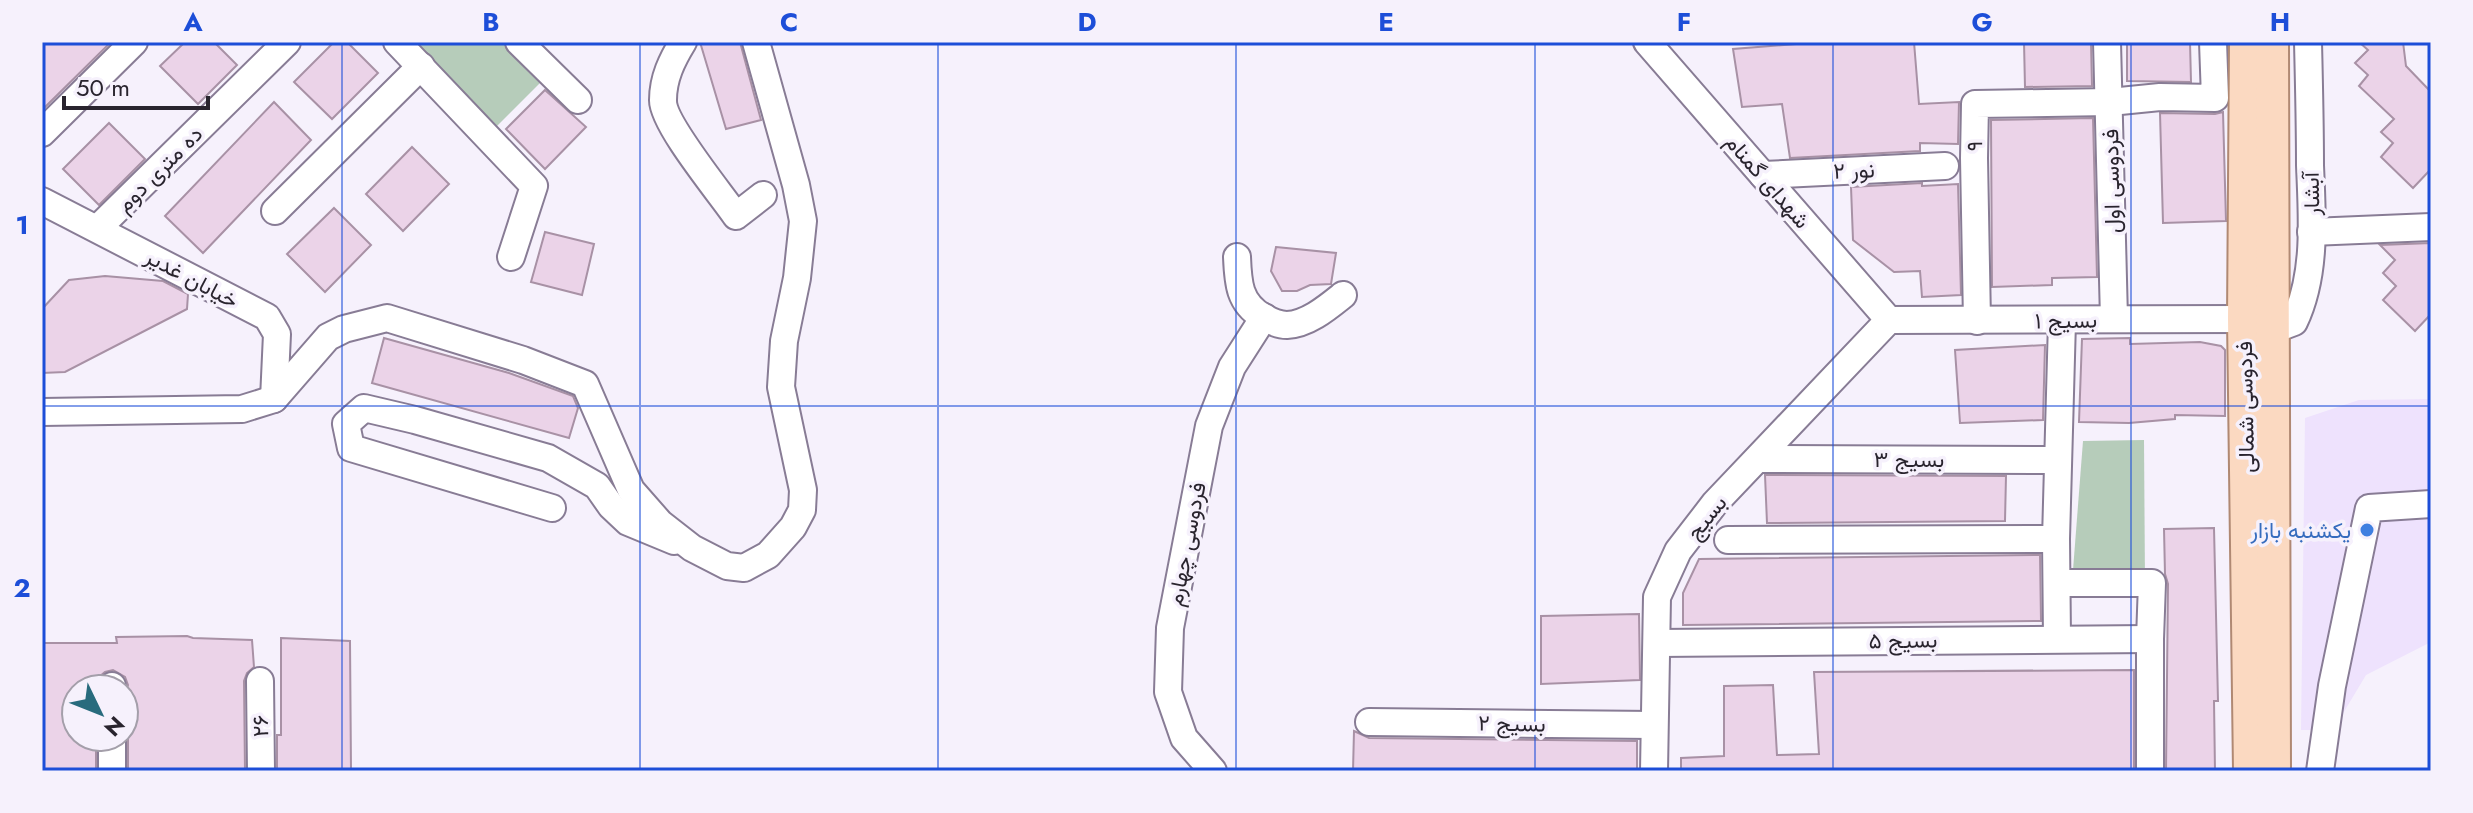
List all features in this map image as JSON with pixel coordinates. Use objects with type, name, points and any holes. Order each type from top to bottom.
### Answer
[{"type":"main road","name":"فردوسی شمالی","points":[[2246,42],[2274,771]]},
{"type":"main road","name":"فردوسی شمالی","points":[[2250,771],[2259,325],[2272,42]]},
{"type":"street","points":[[42,133],[134,42]]},
{"type":"street","name":"ده متری دوم","points":[[98,228],[287,42]]},
{"type":"street","points":[[397,42],[534,186],[511,257]]},
{"type":"street","points":[[519,42],[578,100]]},
{"type":"street","points":[[683,42],[668,65],[662,103],[678,135],[736,216],[763,195]]},
{"type":"street","points":[[552,508],[351,448],[346,424],[364,408],[548,458],[597,486],[611,506],[628,522],[727,566],[744,568],[768,555],[793,527],[802,510],[803,490],[781,387],[784,341],[797,278],[803,221],[756,42]]},
{"type":"street","name":"شهدای گمنام","points":[[1647,42],[1889,320]]},
{"type":"street","name":"فردوسی اول","points":[[2107,42],[2114,319]]},
{"type":"street","points":[[2110,102],[2160,97],[2215,98],[2213,42]]},
{"type":"street","name":"آبشار","points":[[2259,325],[2294,322],[2309,274],[2308,42]]},
{"type":"street","points":[[275,211],[421,66]]},
{"type":"street","name":"۹","points":[[1977,321],[1975,104],[2110,102]]},
{"type":"street","name":"نور ۲","points":[[1763,175],[1945,166]]},
{"type":"street","name":"خیابان غدیر","points":[[42,201],[267,317],[277,334],[274,399]]},
{"type":"street","points":[[2311,232],[2431,227]]},
{"type":"street","points":[[1237,257],[1242,298],[1249,308],[1264,317],[1287,325],[1301,322],[1343,295]]},
{"type":"street","name":"فردوسی چهارم","points":[[1213,771],[1184,738],[1168,692],[1170,628],[1209,426],[1232,367],[1264,317]]},
{"type":"street","points":[[42,412],[242,409],[274,399],[328,337],[344,329],[387,318],[523,360],[585,384],[631,490],[660,523],[692,548]]},
{"type":"street","name":"بسیج ۱","points":[[1889,320],[2114,319],[2259,325]]},
{"type":"street","name":"بسیج","points":[[1654,771],[1657,597],[1678,551],[1715,503],[1889,320]]},
{"type":"street","points":[[2057,639],[2056,539],[2062,321]]},
{"type":"street","name":"بسیج ۳","points":[[1759,459],[2058,460]]},
{"type":"street","points":[[2320,771],[2332,686],[2369,508],[2431,504]]},
{"type":"street","points":[[1728,540],[2056,539]]},
{"type":"street","points":[[2058,583],[2152,583],[2150,771]]},
{"type":"street","name":"بسیج ۵","points":[[1657,643],[2150,639]]},
{"type":"street","name":"۲۶","points":[[260,681],[261,771]]},
{"type":"street","name":"بسیج ۲","points":[[1369,722],[1654,725]]},
{"type":"shaded area","name":"یکشنبه بازار","points":[[2431,399],[2431,642],[2366,675],[2333,730],[2301,730],[2305,418],[2359,400]]},
{"type":"green space","points":[[409,42],[507,42],[545,78],[494,129]]},
{"type":"green space","points":[[2144,440],[2145,583],[2072,583],[2083,441]]},
{"type":"building","points":[[42,42],[111,42],[42,110]]},
{"type":"building","points":[[185,42],[214,42],[237,65],[198,104],[160,66]]},
{"type":"building","points":[[334,42],[347,42],[378,73],[332,119],[294,82]]},
{"type":"building","points":[[700,42],[740,42],[761,120],[726,129]]},
{"type":"building","points":[[1820,42],[1914,42],[1919,104],[1959,102],[1958,144],[1920,143],[1920,151],[1790,158],[1782,104],[1742,107],[1733,49]]},
{"type":"building","points":[[2024,42],[2091,42],[2092,86],[2025,87]]},
{"type":"building","points":[[2127,42],[2190,42],[2191,82],[2127,81]]},
{"type":"building","points":[[2359,42],[2403,42],[2406,66],[2431,92],[2431,169],[2413,188],[2381,157],[2393,143],[2381,132],[2394,119],[2359,86],[2368,75],[2355,63],[2368,50]]},
{"type":"building","points":[[545,90],[586,127],[545,169],[506,129]]},
{"type":"building","points":[[274,102],[311,140],[203,253],[165,216]]},
{"type":"building","points":[[2223,112],[2226,221],[2163,223],[2160,113]]},
{"type":"building","points":[[2093,118],[2097,277],[2052,278],[2052,285],[1992,287],[1991,120]]},
{"type":"building","points":[[109,123],[145,159],[99,205],[63,169]]},
{"type":"building","points":[[412,147],[449,184],[403,231],[366,194]]},
{"type":"building","points":[[1922,183],[1922,186],[1958,184],[1961,295],[1922,297],[1920,271],[1894,272],[1853,240],[1851,187]]},
{"type":"building","points":[[334,208],[371,245],[325,292],[287,254]]},
{"type":"building","points":[[545,232],[594,244],[582,295],[531,282]]},
{"type":"building","points":[[2431,243],[2431,314],[2415,331],[2383,300],[2396,286],[2383,273],[2395,260],[2380,245]]},
{"type":"building","points":[[1276,247],[1336,253],[1331,284],[1282,291],[1271,271]]},
{"type":"building","points":[[105,276],[163,281],[188,294],[187,309],[65,372],[42,373],[42,309],[69,280]]},
{"type":"building","points":[[384,338],[509,373],[573,396],[578,408],[569,438],[372,383]]},
{"type":"building","points":[[2130,338],[2130,344],[2200,342],[2221,346],[2225,350],[2225,416],[2175,415],[2175,419],[2129,423],[2079,422],[2082,339]]},
{"type":"building","points":[[2045,345],[2043,420],[1960,423],[1955,350]]},
{"type":"building","points":[[1765,475],[2006,476],[2005,521],[1767,523]]},
{"type":"building","points":[[2214,528],[2218,701],[2214,701],[2215,771],[2166,771],[2168,584],[2164,529]]},
{"type":"building","points":[[2040,555],[2041,621],[1683,625],[1683,593],[1699,559]]},
{"type":"building","points":[[1639,614],[1640,680],[1541,684],[1541,616]]},
{"type":"building","points":[[187,636],[252,640],[254,667],[244,681],[245,771],[128,771],[128,753],[140,753],[140,673],[118,673],[113,670],[104,673],[60,673],[60,753],[96,753],[96,771],[42,771],[42,643],[117,643],[116,637]]},
{"type":"building","points":[[281,638],[350,641],[351,771],[277,771],[277,735],[281,735]]},
{"type":"building","points":[[2134,670],[2134,771],[1681,771],[1681,758],[1724,756],[1724,686],[1773,685],[1777,755],[1819,754],[1814,672]]},
{"type":"building","points":[[1354,731],[1369,738],[1637,741],[1637,771],[1353,771]]},
{"type":"place","name":"یکشنبه بازار","points":[[2367,530]]}]
